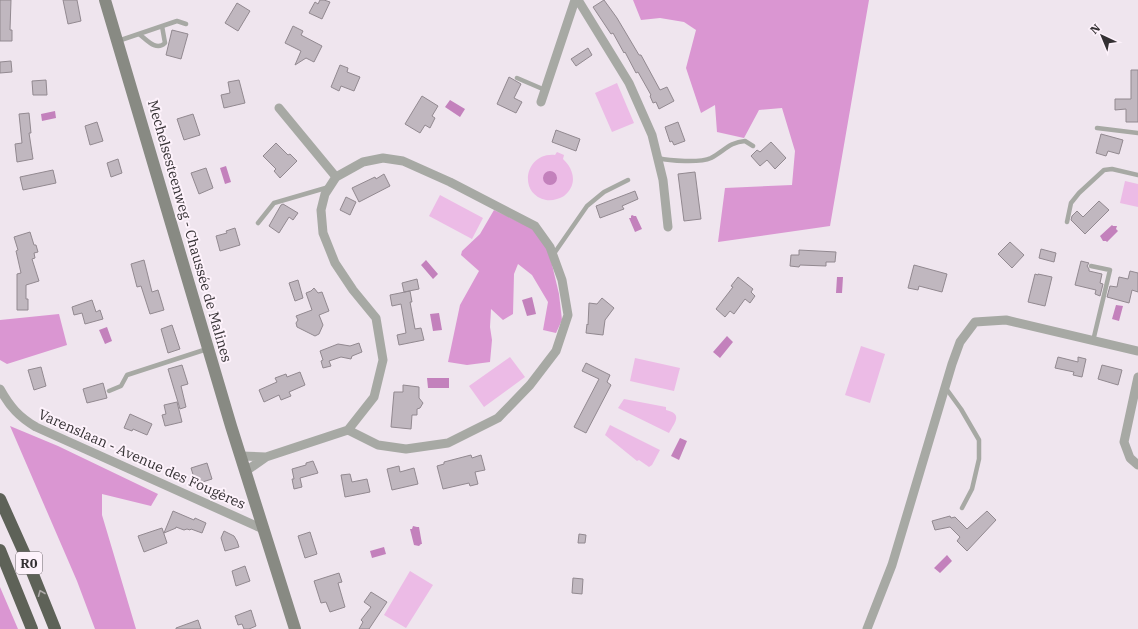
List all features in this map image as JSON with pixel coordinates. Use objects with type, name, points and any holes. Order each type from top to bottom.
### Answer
[{"type":"highway","name":"R0","points":[[0,499],[26,557],[55,629]]},
{"type":"highway","name":"R0","points":[[0,550],[32,629]]},
{"type":"main road","name":"Mechelsesteenweg - Chaussée de Malines","points":[[105,0],[231,426],[295,629]]},
{"type":"street","points":[[541,102],[575,0]]},
{"type":"street","points":[[578,0],[629,83],[652,135],[663,180],[668,227]]},
{"type":"street","points":[[279,108],[336,176]]},
{"type":"street","points":[[246,471],[266,457],[348,430],[374,396],[383,360],[376,318],[353,290],[335,263],[322,233],[320,210],[325,194],[336,176],[362,162],[382,158],[403,161],[450,182],[535,226],[550,247],[553,255],[562,280],[568,316],[556,351],[530,385],[498,418],[448,443],[406,449],[378,445],[348,430]]},
{"type":"street","points":[[867,629],[892,565],[944,387],[960,342],[975,322],[1006,320],[1093,342],[1138,351]]},
{"type":"street","points":[[1138,377],[1124,442],[1130,458],[1138,465]]},
{"type":"street","name":"Varenslaan - Avenue des Fougères","points":[[0,389],[12,409],[23,419],[36,427],[263,529]]},
{"type":"street","points":[[241,456],[266,457]]},
{"type":"lane","points":[[118,41],[177,21],[186,24]]},
{"type":"lane","points":[[139,34],[152,44],[157,46],[163,45],[165,43],[162,26]]},
{"type":"lane","points":[[517,78],[545,90]]},
{"type":"lane","points":[[1097,128],[1138,133]]},
{"type":"lane","points":[[658,158],[665,160],[685,161],[706,160],[730,144],[738,141],[745,141],[752,146]]},
{"type":"lane","points":[[1067,222],[1071,203],[1079,193],[1104,170],[1112,169],[1138,175]]},
{"type":"lane","points":[[553,255],[587,206],[604,192],[628,180]]},
{"type":"lane","points":[[258,223],[274,203],[330,186]]},
{"type":"lane","points":[[1091,266],[1110,270],[1093,342]]},
{"type":"lane","points":[[109,391],[120,386],[127,375],[209,348]]},
{"type":"lane","points":[[944,387],[961,409],[979,440],[979,459],[972,489],[962,508]]},
{"type":"shaded area","points":[[633,0],[869,0],[830,226],[718,242],[725,188],[792,185],[795,151],[782,108],[759,110],[744,138],[717,132],[715,105],[701,113],[686,68],[696,30],[684,22],[660,18],[641,20]]},
{"type":"shaded area","points":[[617,83],[634,123],[612,132],[595,93]]},
{"type":"shaded area","points":[[450,100],[465,109],[460,117],[445,107]]},
{"type":"shaded area","points":[[55,111],[56,118],[42,121],[41,114]]},
{"type":"shaded area","points":[[557,152],[564,155],[563,159],[570,167],[572,172],[573,182],[568,192],[564,196],[555,200],[546,200],[537,196],[531,190],[528,182],[528,174],[531,166],[537,160],[545,156],[555,155]]},
{"type":"shaded area","points":[[226,166],[231,182],[225,184],[220,168]]},
{"type":"shaded area","points":[[550,171],[555,173],[557,178],[555,183],[550,185],[545,183],[543,178],[545,173]]},
{"type":"shaded area","points":[[1125,181],[1138,184],[1138,207],[1120,203]]},
{"type":"shaded area","points":[[440,195],[483,218],[472,239],[429,216]]},
{"type":"shaded area","points":[[494,210],[533,229],[549,252],[559,294],[562,320],[556,333],[543,330],[548,302],[532,275],[518,264],[514,274],[513,314],[503,320],[491,309],[490,327],[492,340],[490,362],[467,365],[448,362],[460,305],[479,271],[461,255],[462,251],[480,234]]},
{"type":"shaded area","points":[[632,215],[636,216],[642,229],[635,232],[629,218],[631,218]]},
{"type":"shaded area","points":[[1112,225],[1117,226],[1116,229],[1118,231],[1107,242],[1103,241],[1100,236]]},
{"type":"shaded area","points":[[426,260],[438,274],[433,279],[421,265]]},
{"type":"shaded area","points":[[837,277],[843,277],[842,293],[836,293]]},
{"type":"shaded area","points":[[532,297],[536,314],[527,316],[522,300]]},
{"type":"shaded area","points":[[1116,305],[1123,306],[1119,321],[1112,319]]},
{"type":"shaded area","points":[[439,313],[442,330],[433,331],[430,314]]},
{"type":"shaded area","points":[[59,314],[67,345],[7,364],[0,360],[0,320]]},
{"type":"shaded area","points":[[107,327],[112,341],[105,344],[99,330]]},
{"type":"shaded area","points":[[727,336],[733,342],[720,358],[713,352]]},
{"type":"shaded area","points":[[861,346],[885,354],[870,403],[845,395]]},
{"type":"shaded area","points":[[510,357],[525,377],[484,407],[469,386]]},
{"type":"shaded area","points":[[635,358],[680,368],[674,391],[630,381]]},
{"type":"shaded area","points":[[427,378],[449,378],[449,388],[428,388]]},
{"type":"shaded area","points":[[624,399],[666,407],[666,410],[676,416],[675,422],[669,433],[618,408]]},
{"type":"shaded area","points":[[610,425],[660,450],[652,465],[649,467],[639,460],[637,461],[605,435]]},
{"type":"shaded area","points":[[10,426],[58,446],[158,494],[151,506],[102,494],[102,515],[136,629],[95,629],[77,581]]},
{"type":"shaded area","points":[[680,438],[687,441],[679,460],[671,456]]},
{"type":"shaded area","points":[[413,526],[419,527],[422,544],[419,546],[414,545],[410,529],[412,529]]},
{"type":"shaded area","points":[[384,547],[386,554],[372,558],[370,551]]},
{"type":"shaded area","points":[[947,555],[952,561],[940,573],[934,568]]},
{"type":"shaded area","points":[[410,571],[433,585],[406,628],[384,615]]},
{"type":"shaded area","points":[[0,587],[18,629],[0,629]]},
{"type":"building","points":[[0,0],[11,0],[10,30],[12,30],[12,41],[0,41]]},
{"type":"building","points":[[63,0],[77,0],[81,21],[68,24]]},
{"type":"building","points":[[320,0],[330,2],[322,19],[309,13],[315,2],[318,4]]},
{"type":"building","points":[[604,0],[617,18],[639,55],[641,55],[660,90],[667,87],[674,101],[659,109],[656,102],[653,103],[650,96],[651,95],[638,72],[636,73],[613,33],[611,34],[593,7]]},
{"type":"building","points":[[237,3],[250,11],[238,31],[225,23]]},
{"type":"building","points":[[293,26],[303,31],[301,35],[322,46],[314,62],[306,58],[295,65],[301,51],[285,43]]},
{"type":"building","points":[[172,30],[188,34],[181,59],[166,55]]},
{"type":"building","points":[[588,48],[592,55],[576,66],[571,59]]},
{"type":"building","points":[[11,61],[12,72],[0,73],[0,62]]},
{"type":"building","points":[[340,65],[348,68],[347,72],[360,77],[354,91],[341,86],[339,91],[331,87]]},
{"type":"building","points":[[1131,70],[1138,70],[1138,122],[1126,122],[1126,109],[1115,110],[1115,99],[1131,99]]},
{"type":"building","points":[[509,77],[521,84],[514,98],[522,102],[516,113],[497,104]]},
{"type":"building","points":[[46,80],[47,95],[33,95],[32,81]]},
{"type":"building","points":[[239,80],[245,103],[224,108],[221,95],[230,93],[228,82]]},
{"type":"building","points":[[422,96],[438,106],[432,116],[435,118],[430,128],[425,125],[420,133],[405,124]]},
{"type":"building","points":[[29,113],[31,133],[29,133],[33,159],[17,162],[15,144],[22,143],[19,114]]},
{"type":"building","points":[[193,114],[200,135],[184,140],[177,119]]},
{"type":"building","points":[[97,122],[103,141],[90,145],[85,126]]},
{"type":"building","points":[[678,122],[685,141],[674,145],[672,141],[670,142],[665,127]]},
{"type":"building","points":[[556,130],[580,139],[576,151],[552,142]]},
{"type":"building","points":[[1101,134],[1123,140],[1119,154],[1108,151],[1106,156],[1096,153]]},
{"type":"building","points":[[771,142],[786,158],[775,169],[767,160],[760,166],[751,156],[757,150],[760,152]]},
{"type":"building","points":[[276,143],[288,155],[290,154],[297,161],[280,178],[274,171],[276,169],[263,156]]},
{"type":"building","points":[[118,159],[122,173],[111,177],[107,163]]},
{"type":"building","points":[[206,168],[213,188],[199,194],[191,173]]},
{"type":"building","points":[[53,170],[56,183],[23,190],[20,177]]},
{"type":"building","points":[[695,172],[701,219],[684,221],[678,174]]},
{"type":"building","points":[[384,174],[390,186],[359,202],[352,188],[375,177],[376,179]]},
{"type":"building","points":[[635,191],[638,199],[622,206],[624,209],[600,218],[596,206]]},
{"type":"building","points":[[346,197],[356,202],[350,215],[340,210]]},
{"type":"building","points":[[1099,201],[1109,210],[1085,234],[1071,220],[1072,216],[1077,211],[1083,217]]},
{"type":"building","points":[[283,204],[298,213],[293,220],[289,217],[279,233],[269,226]]},
{"type":"building","points":[[235,228],[240,245],[220,251],[216,236],[227,233],[226,231]]},
{"type":"building","points":[[30,232],[38,252],[34,253],[35,258],[32,259],[39,281],[26,285],[28,310],[17,310],[17,274],[21,273],[16,251],[18,250],[14,237]]},
{"type":"building","points":[[1010,242],[1024,255],[1012,268],[998,254]]},
{"type":"building","points":[[1041,249],[1056,253],[1054,262],[1039,258]]},
{"type":"building","points":[[799,250],[836,252],[835,262],[826,262],[826,266],[790,266],[791,255],[799,255]]},
{"type":"building","points":[[144,260],[152,292],[158,290],[164,310],[150,314],[141,286],[137,287],[131,264]]},
{"type":"building","points":[[1081,261],[1089,263],[1087,266],[1089,271],[1102,274],[1100,283],[1103,284],[1100,296],[1095,294],[1096,290],[1075,285]]},
{"type":"building","points":[[914,265],[947,274],[942,292],[919,286],[918,290],[908,288]]},
{"type":"building","points":[[1130,271],[1138,273],[1138,292],[1132,290],[1129,303],[1107,297],[1110,286],[1117,287],[1119,277],[1128,279]]},
{"type":"building","points":[[1035,274],[1052,277],[1045,306],[1028,302]]},
{"type":"building","points":[[738,277],[753,289],[751,292],[755,296],[750,303],[745,299],[734,314],[730,311],[725,317],[716,309],[733,287],[731,286]]},
{"type":"building","points":[[417,279],[419,289],[404,292],[402,283]]},
{"type":"building","points":[[298,280],[303,298],[295,301],[289,283]]},
{"type":"building","points":[[314,288],[318,293],[322,292],[329,311],[319,315],[323,325],[319,334],[315,336],[297,327],[296,323],[298,320],[296,316],[312,310],[306,293]]},
{"type":"building","points":[[410,291],[412,302],[410,302],[415,329],[421,328],[424,340],[399,345],[397,335],[406,333],[401,304],[392,306],[390,295]]},
{"type":"building","points":[[602,298],[614,308],[605,320],[603,335],[586,333],[589,303],[597,304]]},
{"type":"building","points":[[92,300],[96,312],[100,310],[103,319],[85,324],[82,313],[74,315],[72,307]]},
{"type":"building","points":[[172,325],[180,349],[168,353],[161,329]]},
{"type":"building","points":[[359,343],[362,352],[352,356],[351,359],[341,357],[329,361],[331,366],[323,368],[321,361],[323,360],[320,351],[338,344],[350,346]]},
{"type":"building","points":[[1058,357],[1078,362],[1078,357],[1086,359],[1082,377],[1073,375],[1074,372],[1055,368]]},
{"type":"building","points":[[586,363],[610,375],[607,382],[611,385],[586,433],[574,427],[599,379],[582,371]]},
{"type":"building","points":[[182,365],[188,384],[181,386],[186,407],[180,409],[168,369]]},
{"type":"building","points":[[1102,365],[1122,370],[1118,385],[1098,379]]},
{"type":"building","points":[[41,367],[46,386],[34,390],[28,370]]},
{"type":"building","points":[[300,372],[305,385],[289,392],[291,396],[281,400],[279,395],[264,402],[259,390],[277,382],[275,378],[286,374],[287,377]]},
{"type":"building","points":[[103,383],[107,398],[87,403],[83,389]]},
{"type":"building","points":[[403,385],[419,387],[419,398],[423,403],[420,408],[417,409],[417,415],[412,415],[411,429],[391,427],[394,392],[403,392]]},
{"type":"building","points":[[177,402],[182,422],[165,426],[162,415],[166,414],[164,405]]},
{"type":"building","points":[[130,414],[152,424],[147,435],[133,429],[132,431],[124,428]]},
{"type":"building","points":[[471,455],[472,458],[481,455],[485,470],[475,472],[478,484],[470,486],[469,483],[443,489],[437,466],[444,464],[444,462]]},
{"type":"building","points":[[313,461],[318,473],[300,478],[302,487],[294,489],[292,469],[306,465],[306,463]]},
{"type":"building","points":[[207,463],[212,479],[196,484],[191,468]]},
{"type":"building","points":[[399,466],[400,472],[414,468],[418,484],[392,490],[387,469]]},
{"type":"building","points":[[350,474],[352,482],[367,479],[370,492],[345,497],[341,475]]},
{"type":"building","points":[[173,511],[194,520],[195,518],[206,523],[202,533],[191,529],[184,530],[176,527],[164,533]]},
{"type":"building","points":[[987,511],[996,520],[967,551],[957,541],[960,537],[950,527],[935,530],[932,521],[950,516],[951,518],[955,517],[967,529]]},
{"type":"building","points":[[162,528],[167,543],[144,552],[138,536]]},
{"type":"building","points":[[224,531],[234,536],[239,547],[225,551],[221,538]]},
{"type":"building","points":[[310,532],[317,554],[305,558],[298,536]]},
{"type":"building","points":[[579,534],[586,535],[585,543],[578,543]]},
{"type":"building","points":[[245,566],[250,581],[236,586],[232,571]]},
{"type":"building","points":[[339,573],[342,582],[338,583],[345,607],[330,612],[326,602],[321,603],[314,581]]},
{"type":"building","points":[[573,578],[583,579],[582,594],[572,593]]},
{"type":"building","points":[[371,592],[387,602],[369,629],[359,629],[363,622],[361,620],[371,607],[364,602]]},
{"type":"building","points":[[251,610],[256,626],[249,629],[244,629],[242,624],[238,625],[235,616]]},
{"type":"building","points":[[198,620],[201,629],[176,629],[176,628]]}]
